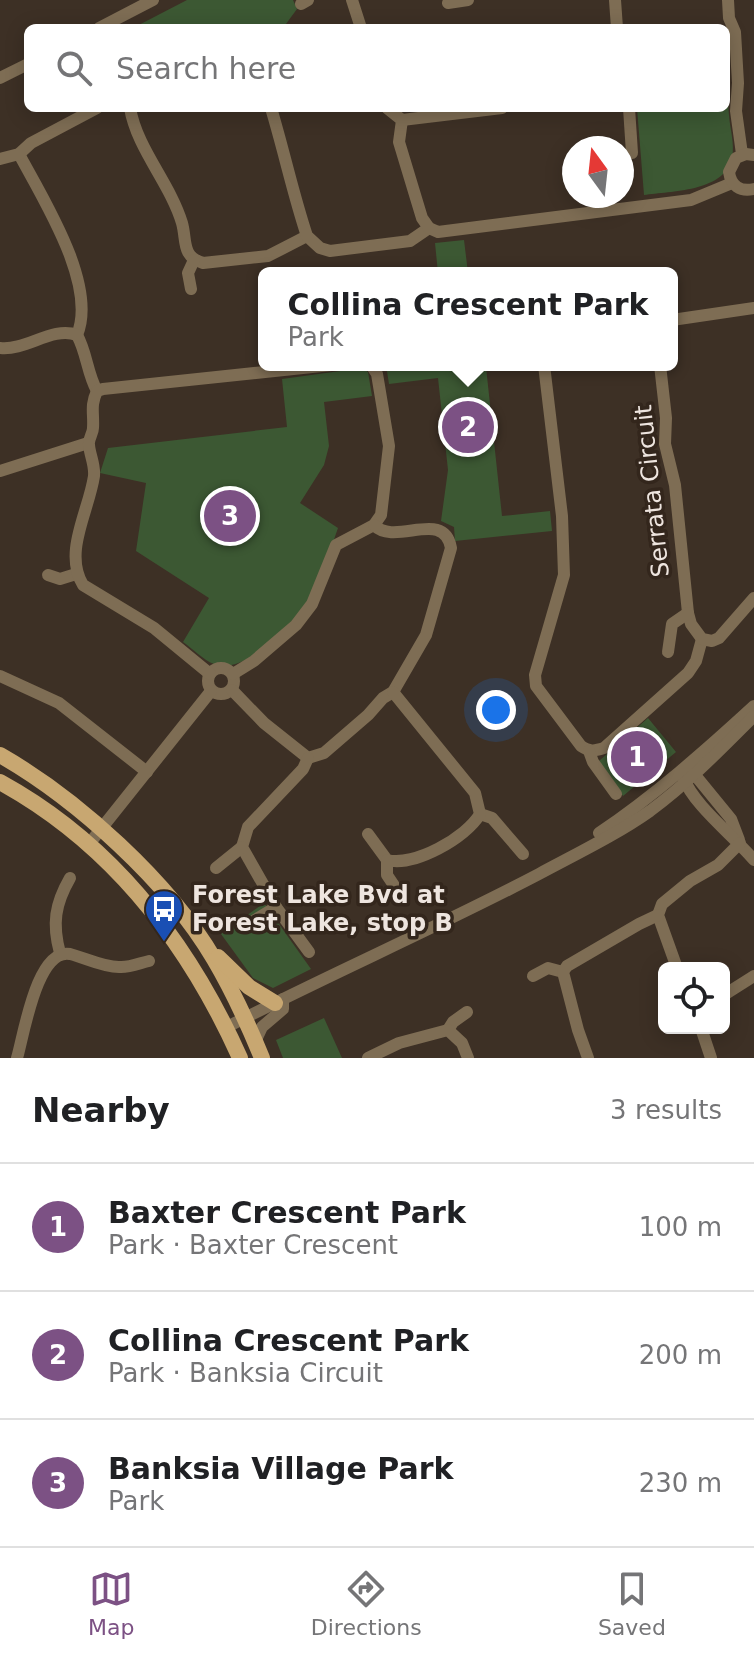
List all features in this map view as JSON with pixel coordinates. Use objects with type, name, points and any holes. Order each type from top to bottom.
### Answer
[{"type":"main road","points":[[0,755],[73,805],[101,829],[139,865],[178,910],[213,957],[262,1058]]},
{"type":"main road","points":[[0,782],[56,817],[131,885],[186,955],[227,1027],[240,1058]]},
{"type":"main road","points":[[213,957],[221,957],[249,987],[279,1001]]},
{"type":"street","points":[[107,24],[153,0]]},
{"type":"street","points":[[352,0],[360,24]]},
{"type":"street","points":[[448,3],[468,0]]},
{"type":"street","points":[[615,0],[617,24]]},
{"type":"street","points":[[728,0],[729,18],[735,32],[736,111],[748,155],[730,166],[732,183],[753,193]]},
{"type":"street","points":[[0,78],[24,66]]},
{"type":"street","points":[[738,83],[754,83]]},
{"type":"street","points":[[0,159],[19,154],[31,143],[89,112]]},
{"type":"street","points":[[132,112],[182,221],[185,249],[194,260],[203,263],[268,256],[307,236]]},
{"type":"street","points":[[272,112],[307,236],[320,248],[330,251],[410,241],[429,228]]},
{"type":"street","points":[[392,112],[402,120],[469,112]]},
{"type":"street","points":[[629,112],[631,136]]},
{"type":"street","points":[[402,120],[399,142],[422,218],[429,228],[438,232],[691,200],[732,183]]},
{"type":"street","points":[[19,154],[71,253],[83,322],[77,335]]},
{"type":"street","points":[[191,289],[188,273],[194,260]]},
{"type":"street","points":[[678,319],[754,308]]},
{"type":"street","points":[[0,348],[12,348],[60,333],[77,335]]},
{"type":"street","points":[[77,335],[97,391]]},
{"type":"street","points":[[97,391],[208,376],[283,371]]},
{"type":"street","points":[[233,674],[254,661],[296,625],[312,604],[336,545],[374,525],[381,515],[389,446],[375,371]]},
{"type":"street","points":[[545,371],[562,516],[564,575],[535,675],[536,686],[581,746],[589,751],[593,762],[616,794]]},
{"type":"street","name":"Serrata Circuit","points":[[661,371],[666,418],[665,444],[675,485],[688,613],[691,624],[702,639]]},
{"type":"street","points":[[97,391],[91,404],[94,430],[88,443],[94,465],[93,478],[78,534],[76,574],[83,585],[154,628],[210,674]]},
{"type":"street","points":[[0,471],[88,443]]},
{"type":"street","points":[[216,868],[242,847],[248,827],[303,769],[308,758],[324,753],[393,692],[426,635],[451,548],[449,540],[440,530],[389,533],[380,532],[374,525]]},
{"type":"street","points":[[48,575],[60,579],[76,574]]},
{"type":"street","points":[[589,751],[604,748],[688,673],[696,661],[702,639],[712,641],[719,638],[754,598]]},
{"type":"street","points":[[668,652],[672,624],[688,613]]},
{"type":"street","points":[[222,668],[233,674],[235,681],[232,690],[225,695],[211,691],[207,682],[210,674],[222,668]]},
{"type":"street","points":[[0,676],[59,703],[147,772]]},
{"type":"street","points":[[232,690],[264,723],[308,758]]},
{"type":"street","points":[[89,844],[211,691]]},
{"type":"street","points":[[387,860],[398,863],[414,860],[460,835],[474,825],[480,814],[475,793],[393,692]]},
{"type":"street","points":[[227,1027],[464,913],[648,812],[754,706]]},
{"type":"street","points":[[687,776],[711,762],[754,716]]},
{"type":"street","points":[[710,793],[711,772],[738,733]]},
{"type":"street","points":[[687,776],[710,793],[731,819],[740,843]]},
{"type":"street","points":[[687,776],[721,827],[754,860]]},
{"type":"street","points":[[480,814],[492,818],[523,854]]},
{"type":"street","points":[[368,834],[387,860],[387,875],[395,887]]},
{"type":"street","points":[[675,962],[658,915],[662,904],[718,865],[740,843]]},
{"type":"street","points":[[242,847],[276,907],[309,952]]},
{"type":"street","points":[[60,953],[55,923],[56,906],[70,878]]},
{"type":"street","points":[[255,920],[276,907]]},
{"type":"street","points":[[588,1058],[563,972],[567,966],[658,915]]},
{"type":"street","points":[[60,953],[118,968],[149,961]]},
{"type":"street","points":[[17,1058],[42,971],[60,953]]},
{"type":"street","points":[[533,976],[548,968],[563,972]]},
{"type":"street","points":[[730,991],[754,976]]},
{"type":"street","points":[[255,1042],[262,1027],[283,1009],[279,1001]]},
{"type":"street","points":[[368,1058],[399,1043],[448,1030],[467,1012]]},
{"type":"street","points":[[448,1030],[462,1043],[468,1058]]},
{"type":"street","points":[[703,1034],[711,1058]]},
{"type":"green space","points":[[187,0],[293,0],[297,9],[286,24],[141,24]]},
{"type":"green space","points":[[637,112],[729,112],[733,147],[727,170],[718,178],[695,188],[644,195]]},
{"type":"green space","points":[[464,240],[467,267],[437,267],[435,243]]},
{"type":"green space","points":[[340,371],[366,371],[372,396],[324,402],[329,446],[324,465],[300,503],[338,528],[326,565],[310,599],[287,627],[258,652],[228,666],[214,664],[183,642],[209,598],[136,551],[146,483],[100,473],[108,448],[287,427],[282,379]]},
{"type":"green space","points":[[387,371],[486,371],[502,516],[550,511],[552,531],[455,541],[454,527],[441,521],[448,470],[438,378],[389,384]]},
{"type":"green space","points":[[648,718],[676,752],[623,796],[599,761]]},
{"type":"green space","points":[[264,903],[311,969],[273,988],[253,978],[221,934]]},
{"type":"green space","points":[[324,1018],[342,1058],[283,1058],[276,1040]]},
{"type":"place","name":"Collina Crescent Park","points":[[468,427]]},
{"type":"place","name":"Banksia Village Park","points":[[230,516]]},
{"type":"place","name":"Baxter Crescent Park","points":[[637,757]]},
{"type":"place","name":"Forest Lake Bvd at Forest Lake, stop B","points":[[164,943]]}]
